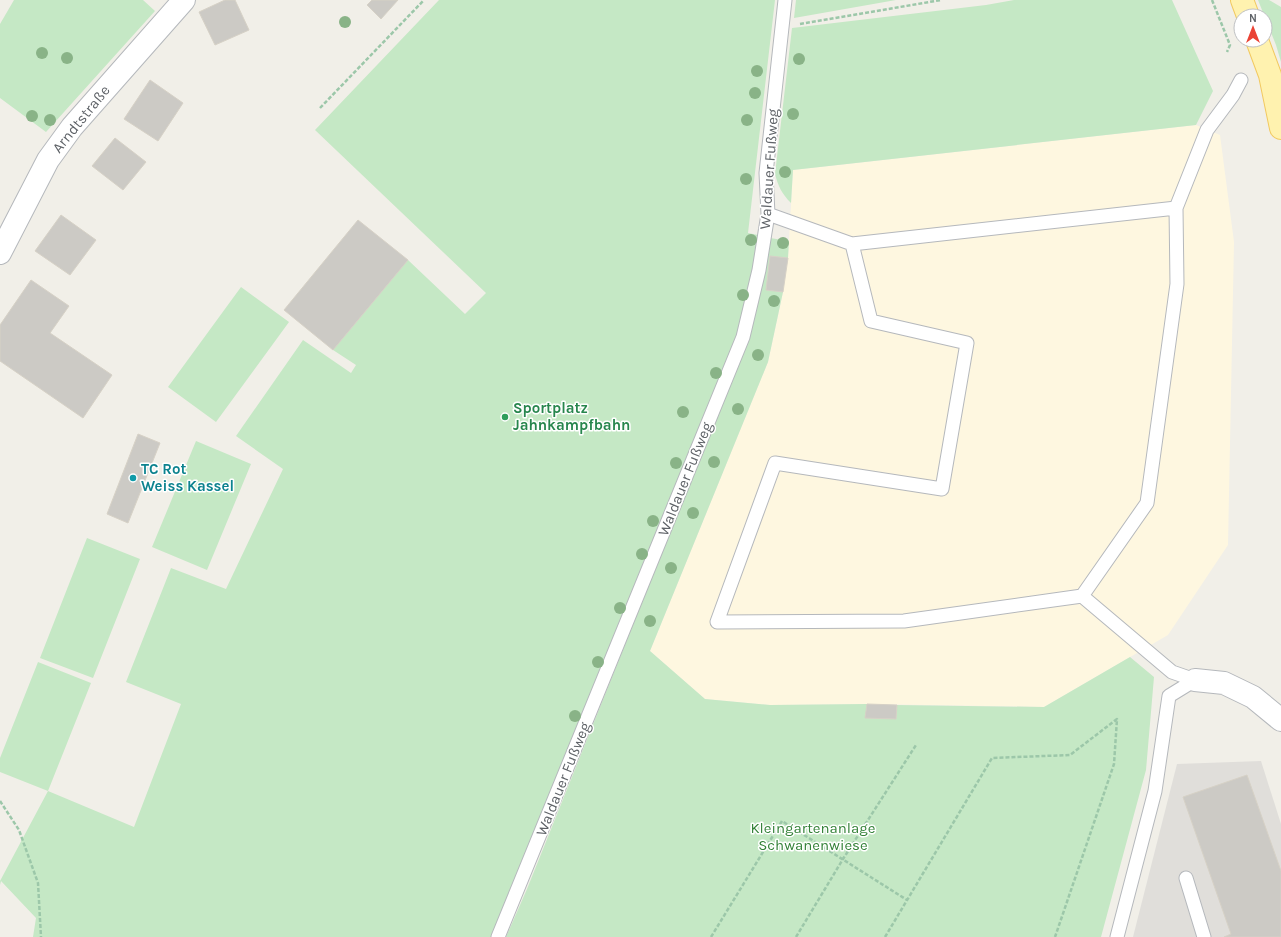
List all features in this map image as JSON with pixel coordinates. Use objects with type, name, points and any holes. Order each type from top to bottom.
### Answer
[{"type":"main road","points":[[1260,48],[1270,75],[1281,128]]},
{"type":"street","name":"Arndtstraße","points":[[0,253],[48,160],[68,132],[184,0]]},
{"type":"street","points":[[1195,680],[1224,683],[1253,697],[1281,720]]},
{"type":"lane","name":"Waldauer Fußweg","points":[[498,937],[743,337],[759,270],[768,214],[766,173],[786,0]]},
{"type":"lane","points":[[852,244],[871,321],[967,343],[942,489],[775,463],[717,622],[904,621],[1082,596],[1147,503],[1177,284],[1176,208],[1207,130],[1233,95],[1241,80]]},
{"type":"lane","points":[[768,214],[852,244],[1176,208]]},
{"type":"lane","points":[[1082,596],[1172,672],[1195,680]]},
{"type":"lane","points":[[1117,937],[1155,791],[1169,696],[1195,680]]},
{"type":"lane","points":[[1186,878],[1204,937]]},
{"type":"path","points":[[320,108],[424,0]]},
{"type":"path","points":[[782,27],[941,0]]},
{"type":"path","points":[[1212,0],[1230,45],[1227,52]]},
{"type":"path","points":[[885,937],[992,758],[1070,755],[1117,719],[1114,764],[1055,937]]},
{"type":"path","points":[[796,937],[843,859],[916,745]]},
{"type":"path","points":[[0,801],[19,830],[38,883],[41,937]]},
{"type":"path","points":[[711,937],[782,821],[907,900]]},
{"type":"shaded area","points":[[1196,125],[1220,135],[1234,242],[1228,545],[1168,635],[1044,707],[867,704],[770,705],[705,699],[650,651],[768,362],[783,292],[788,258],[793,170]]},
{"type":"shaded area","points":[[1261,761],[1281,824],[1281,937],[1133,937],[1177,764]]},
{"type":"green space","points":[[14,0],[143,0],[155,11],[46,132],[0,98],[0,24]]},
{"type":"green space","name":"Sportplatz Jahnkampfbahn","points":[[439,0],[775,0],[748,233],[758,235],[753,272],[740,329],[615,640],[491,937],[33,937],[36,918],[1,881],[0,885],[0,881],[48,791],[134,827],[181,704],[126,682],[171,568],[226,589],[283,469],[236,436],[303,340],[351,373],[356,365],[333,350],[408,260],[465,314],[486,293],[315,130]]},
{"type":"green space","points":[[796,0],[896,0],[794,18]]},
{"type":"green space","points":[[1014,0],[1172,0],[1213,91],[1196,125],[793,170],[791,203],[788,200],[781,190],[775,174],[792,28],[986,5]]},
{"type":"green space","points":[[1258,0],[1269,0],[1281,7],[1281,62],[1273,38],[1273,8],[1261,8]]},
{"type":"green space","name":"Kleingartenanlage Schwanenwiese","points":[[770,238],[789,241],[788,258],[770,256],[766,290],[783,292],[768,362],[650,651],[705,699],[770,705],[867,704],[866,718],[896,719],[897,705],[1044,707],[1130,657],[1154,677],[1146,770],[1101,937],[506,937],[527,889],[744,348]]},
{"type":"green space","points":[[241,287],[289,322],[216,422],[168,387]]},
{"type":"green space","points":[[196,441],[251,464],[207,570],[152,547]]},
{"type":"green space","points":[[87,538],[140,559],[93,678],[40,658]]},
{"type":"green space","points":[[38,662],[91,683],[48,791],[0,772],[0,758]]},
{"type":"building","points":[[225,0],[235,0],[249,30],[215,45],[199,12]]},
{"type":"building","points":[[372,0],[398,0],[381,19],[367,5]]},
{"type":"building","points":[[150,80],[183,103],[158,141],[124,119]]},
{"type":"building","points":[[115,138],[146,162],[123,190],[92,166]]},
{"type":"building","points":[[61,215],[96,240],[70,275],[35,251]]},
{"type":"building","points":[[358,220],[408,260],[333,350],[284,310]]},
{"type":"building","points":[[770,256],[788,258],[783,292],[766,290]]},
{"type":"building","points":[[31,280],[69,306],[50,333],[112,375],[83,418],[0,361],[0,325]]},
{"type":"building","name":"TC Rot Weiss Kassel","points":[[138,434],[160,443],[128,523],[107,514]]},
{"type":"building","points":[[867,704],[897,705],[896,719],[865,718]]},
{"type":"building","points":[[1247,775],[1281,871],[1281,937],[1224,937],[1231,934],[1183,797]]},
{"type":"place","name":"Sportplatz Jahnkampfbahn","points":[[505,417]]},
{"type":"place","name":"TC Rot Weiss Kassel","points":[[133,478]]}]
